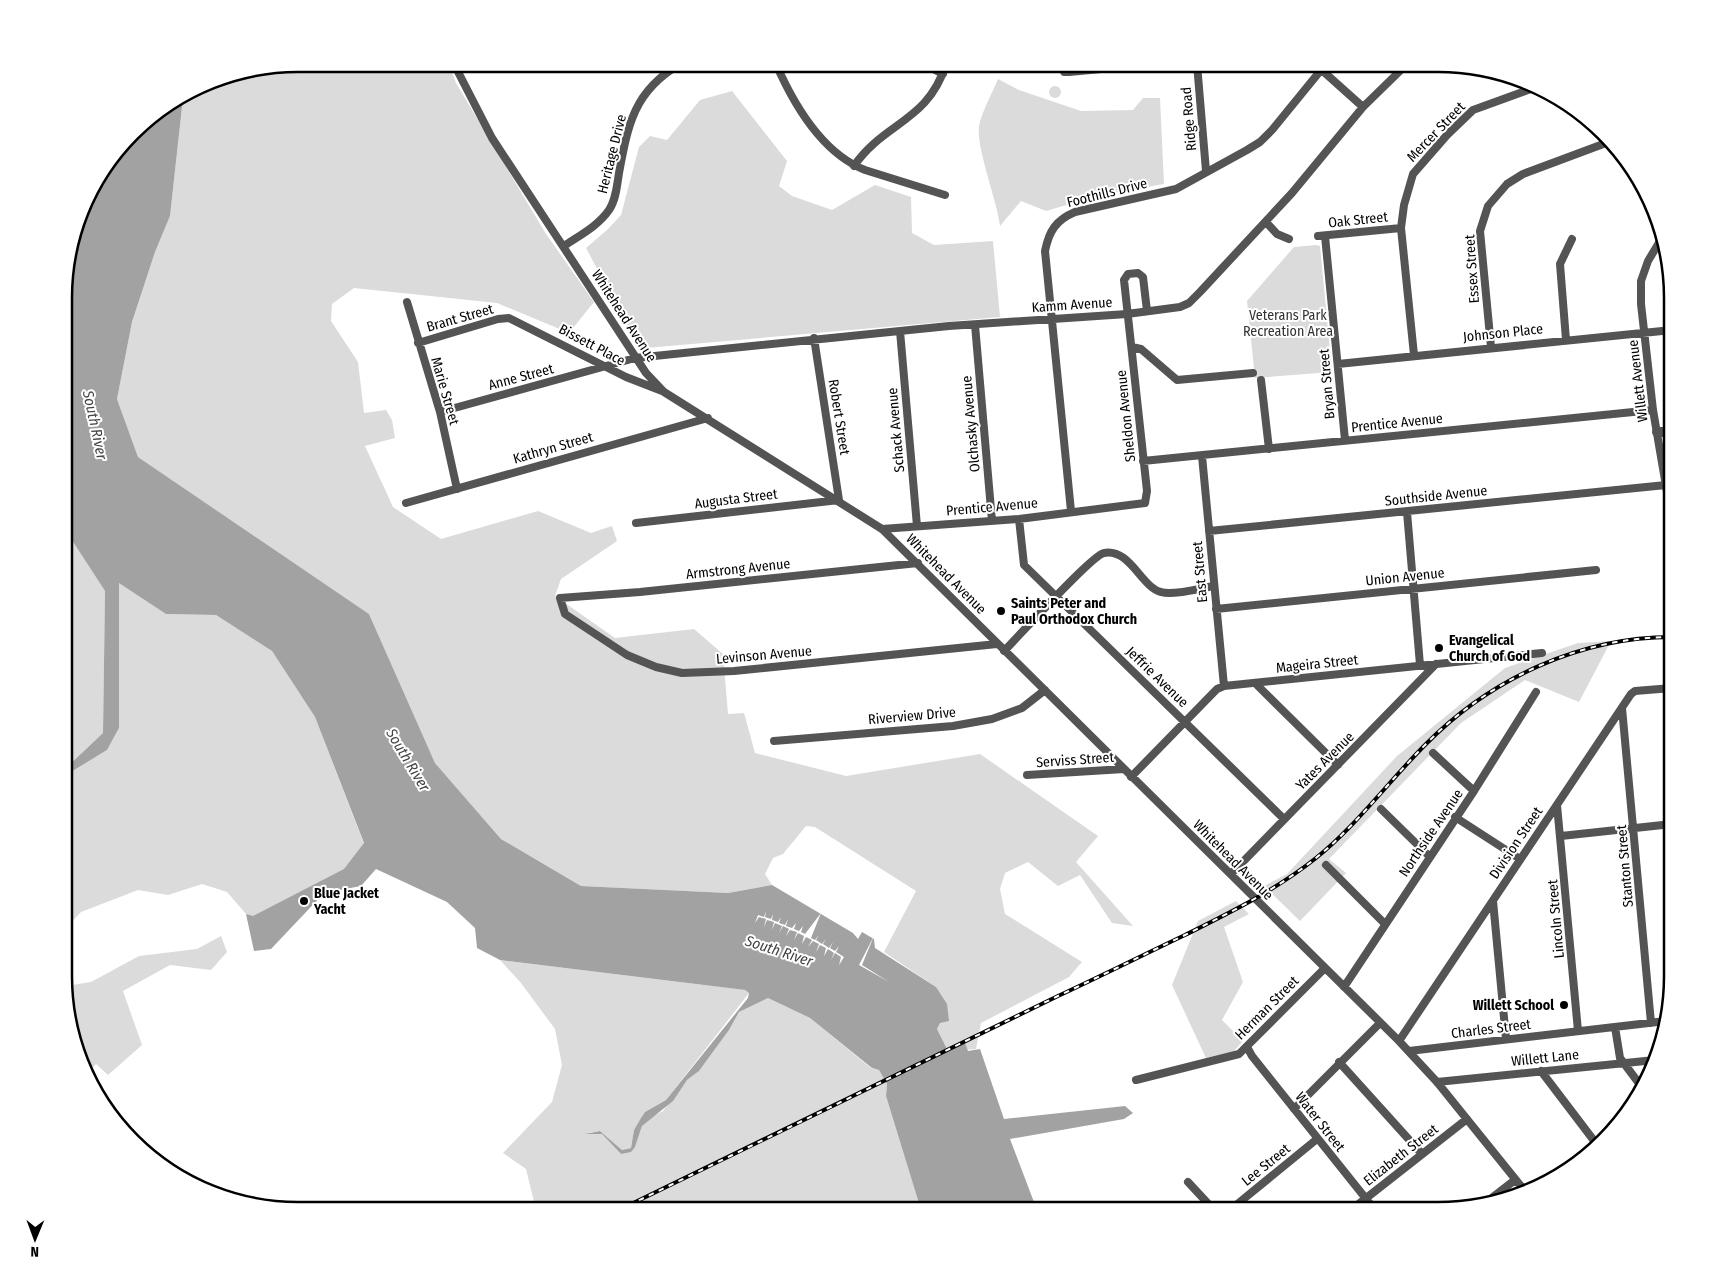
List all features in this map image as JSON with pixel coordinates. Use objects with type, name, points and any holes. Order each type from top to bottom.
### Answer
[{"type":"street","name":"Whitehead Avenue","points":[[458,72],[492,138],[564,246],[635,358],[664,392],[839,500],[882,529],[1399,1041],[1437,1082],[1520,1186]]},
{"type":"street","name":"Heritage Drive","points":[[564,246],[600,222],[611,208],[632,116],[644,93],[666,72]]},
{"type":"street","points":[[780,72],[798,109],[839,155],[854,166],[945,195]]},
{"type":"street","points":[[854,166],[864,152],[877,140],[910,118],[928,102],[943,74],[939,72]]},
{"type":"street","name":"Ridge Road","points":[[1198,72],[1206,171]]},
{"type":"street","name":"Foothills Drive","points":[[1071,511],[1045,251],[1053,226],[1064,217],[1075,212],[1176,189],[1260,142],[1314,72]]},
{"type":"street","points":[[1324,72],[1364,107]]},
{"type":"street","name":"Kamm Avenue","points":[[635,358],[814,338],[1128,314],[1180,307],[1189,303],[1266,222],[1364,107],[1398,72]]},
{"type":"street","name":"Mercer Street","points":[[1414,355],[1401,228],[1404,205],[1414,174],[1447,134],[1473,110],[1526,91]]},
{"type":"street","name":"Essex Street","points":[[1490,347],[1480,231],[1488,206],[1507,184],[1523,174],[1602,144]]},
{"type":"street","points":[[1266,222],[1277,234],[1289,239]]},
{"type":"street","name":"Oak Street","points":[[1321,236],[1401,228]]},
{"type":"street","name":"Bryan Street","points":[[1321,236],[1338,364],[1345,440]]},
{"type":"street","points":[[1566,340],[1560,264],[1572,239]]},
{"type":"street","name":"Willett Avenue","points":[[1657,246],[1648,261],[1641,280],[1644,332],[1653,410],[1664,473]]},
{"type":"street","name":"Sheldon Avenue","points":[[1134,505],[1145,504],[1147,500],[1124,280],[1128,274],[1134,272],[1143,277],[1147,311]]},
{"type":"street","name":"Marie Street","points":[[407,302],[440,412],[457,489]]},
{"type":"street","name":"Brant Street","points":[[418,343],[498,319],[509,318]]},
{"type":"street","name":"Bissett Place","points":[[509,318],[626,377],[664,392]]},
{"type":"street","name":"Olchasky Avenue","points":[[974,325],[992,521]]},
{"type":"street","name":"Schack Avenue","points":[[900,331],[917,526]]},
{"type":"street","name":"Johnson Place","points":[[1338,364],[1664,331]]},
{"type":"street","name":"Robert Street","points":[[814,338],[839,500]]},
{"type":"street","points":[[1132,347],[1141,349],[1177,380],[1254,373]]},
{"type":"street","name":"Anne Street","points":[[440,412],[635,358]]},
{"type":"street","points":[[1261,380],[1269,449]]},
{"type":"street","name":"Prentice Avenue","points":[[1144,462],[1653,410]]},
{"type":"street","name":"Kathryn Street","points":[[406,503],[708,418]]},
{"type":"street","points":[[1657,432],[1664,432]]},
{"type":"street","name":"East Street","points":[[1202,456],[1224,686]]},
{"type":"street","name":"Southside Avenue","points":[[1209,531],[1664,485]]},
{"type":"street","name":"Augusta Street","points":[[636,523],[839,500]]},
{"type":"street","name":"Prentice Avenue","points":[[882,529],[1019,519],[1071,511],[1134,505]]},
{"type":"street","points":[[1407,512],[1415,588],[1420,665]]},
{"type":"street","name":"Jeffrie Avenue","points":[[1019,519],[1024,565],[1284,819]]},
{"type":"street","points":[[1004,651],[1098,555],[1105,553],[1121,555],[1154,587],[1163,593],[1214,586]]},
{"type":"street","name":"Armstrong Avenue","points":[[560,598],[640,592],[918,563]]},
{"type":"street","name":"Union Avenue","points":[[1216,609],[1596,570]]},
{"type":"street","name":"Levinson Avenue","points":[[560,598],[565,614],[627,655],[656,667],[682,673],[734,671],[997,644]]},
{"type":"street","name":"Mageira Street","points":[[1224,686],[1542,653]]},
{"type":"street","name":"Yates Avenue","points":[[1230,874],[1436,664]]},
{"type":"street","points":[[1256,684],[1338,765]]},
{"type":"street","points":[[1131,777],[1184,721],[1217,689],[1224,686]]},
{"type":"street","name":"Division Street","points":[[1399,1041],[1622,708],[1635,691],[1664,689]]},
{"type":"street","name":"Riverview Drive","points":[[774,741],[953,726],[992,719],[1022,708],[1045,690]]},
{"type":"street","name":"Northside Avenue","points":[[1344,987],[1474,791],[1536,692]]},
{"type":"street","name":"Stanton Street","points":[[1622,708],[1635,828],[1651,1023]]},
{"type":"street","points":[[1433,753],[1474,791]]},
{"type":"street","name":"Serviss Street","points":[[1027,775],[1124,769]]},
{"type":"street","name":"Lincoln Street","points":[[1557,805],[1578,1031]]},
{"type":"street","points":[[1381,809],[1430,857]]},
{"type":"street","points":[[1455,817],[1520,859]]},
{"type":"street","points":[[1561,836],[1664,825]]},
{"type":"street","points":[[1326,864],[1385,924]]},
{"type":"street","points":[[1493,901],[1506,1040]]},
{"type":"street","name":"Herman Street","points":[[1136,1080],[1239,1054],[1325,968]]},
{"type":"street","name":"Charles Street","points":[[1408,1051],[1659,1022]]},
{"type":"street","points":[[1294,1109],[1380,1023]]},
{"type":"street","points":[[1615,1027],[1620,1058],[1637,1081]]},
{"type":"street","name":"Water Street","points":[[1247,1047],[1252,1056],[1368,1202]]},
{"type":"street","name":"Willett Lane","points":[[1437,1082],[1647,1061]]},
{"type":"street","points":[[1339,1062],[1422,1154]]},
{"type":"street","points":[[1540,1071],[1593,1139]]},
{"type":"street","name":"Elizabeth Street","points":[[1361,1202],[1467,1119]]},
{"type":"street","name":"Lee Street","points":[[1240,1202],[1317,1139]]},
{"type":"street","points":[[1498,1194],[1516,1180]]},
{"type":"street","points":[[1188,1182],[1207,1202]]},
{"type":"green space","points":[[298,72],[452,72],[456,83],[546,234],[594,302],[569,333],[497,303],[354,288],[332,304],[331,321],[358,362],[364,413],[386,410],[392,420],[395,438],[365,446],[393,507],[441,539],[538,511],[591,533],[612,526],[617,541],[561,579],[555,596],[615,638],[694,629],[723,654],[728,714],[744,713],[755,753],[846,776],[980,754],[1098,836],[1076,862],[1133,926],[1112,923],[1080,875],[1058,886],[1028,862],[1005,873],[1000,889],[1005,914],[1082,962],[1069,977],[981,1023],[976,1049],[948,1051],[937,1029],[940,1023],[936,987],[884,952],[916,891],[815,827],[806,826],[783,854],[773,858],[765,874],[772,885],[728,893],[581,886],[501,839],[435,763],[369,614],[138,457],[117,399],[132,322],[155,252],[170,216],[182,105],[198,96],[226,84],[269,74]]},
{"type":"green space","points":[[998,79],[1019,90],[1081,111],[1133,110],[1143,98],[1160,98],[1164,184],[1097,196],[1046,211],[1021,201],[1000,226],[979,136],[982,114]]},
{"type":"green space","points":[[1055,86],[1061,92],[1055,98],[1049,92]]},
{"type":"green space","points":[[732,91],[787,161],[779,186],[792,196],[832,210],[875,185],[911,197],[912,233],[934,245],[993,241],[1000,317],[646,348],[638,345],[586,248],[621,215],[639,147],[650,136],[667,140],[700,100]]},
{"type":"green space","name":"Veterans Park Recreation Area","points":[[1320,246],[1332,372],[1255,378],[1247,301],[1294,247]]},
{"type":"green space","points":[[72,540],[105,591],[103,733],[72,762]]},
{"type":"green space","points":[[119,582],[166,614],[216,615],[272,651],[315,717],[364,844],[345,869],[253,917],[246,914],[227,892],[202,884],[168,895],[138,890],[81,912],[72,922],[72,771],[107,750],[119,728]]},
{"type":"green space","points":[[1611,641],[1579,702],[1525,680],[1461,723],[1329,859],[1346,873],[1300,921],[1264,886],[1287,874],[1397,756],[1505,668],[1578,643]]},
{"type":"green space","points":[[1236,901],[1249,914],[1224,927],[1243,982],[1222,1020],[1243,1041],[1234,1051],[1206,1058],[1172,985],[1198,921]]},
{"type":"green space","points":[[221,936],[227,952],[211,970],[170,965],[123,991],[142,1045],[108,1075],[96,1064],[93,1068],[80,1034],[74,1005],[73,985],[91,982],[139,956],[197,949]]},
{"type":"green space","points":[[500,960],[745,990],[749,993],[666,1100],[645,1112],[634,1130],[631,1148],[622,1150],[600,1131],[588,1133],[602,1134],[621,1154],[635,1147],[642,1126],[648,1119],[663,1111],[687,1080],[699,1071],[729,1030],[739,1012],[768,998],[810,1018],[871,1068],[879,1070],[887,1084],[886,1096],[919,1202],[534,1202],[526,1169],[503,1153],[552,1102],[562,1065],[555,1029],[521,983]]},
{"type":"water","name":"South River","points":[[182,105],[170,216],[155,252],[132,322],[117,399],[138,457],[369,614],[435,763],[501,839],[581,886],[728,893],[772,885],[853,933],[858,939],[862,932],[874,939],[875,948],[936,987],[947,1004],[949,1021],[940,1023],[937,1029],[948,1051],[965,1043],[968,1051],[980,1049],[1004,1119],[1125,1106],[1133,1113],[1124,1119],[1010,1139],[1034,1202],[919,1202],[886,1096],[887,1084],[879,1070],[872,1068],[810,1018],[768,998],[739,1012],[729,1030],[699,1071],[687,1080],[673,1101],[642,1126],[635,1147],[631,1152],[621,1154],[602,1134],[585,1134],[600,1131],[622,1150],[631,1148],[634,1130],[645,1112],[666,1100],[748,998],[749,993],[745,990],[500,960],[477,948],[475,928],[447,902],[376,869],[361,886],[324,893],[271,949],[254,951],[246,914],[253,916],[344,869],[364,843],[315,717],[272,651],[216,615],[166,614],[119,583],[119,728],[107,750],[72,771],[72,762],[103,733],[105,591],[72,540],[72,298],[74,269],[84,226],[103,185],[129,149],[161,119]]},
{"type":"pier","points":[[766,911],[765,917],[771,919],[773,914],[772,920],[778,922],[781,917],[779,923],[785,925],[788,919],[786,926],[792,928],[796,923],[794,929],[799,931],[803,926],[801,932],[805,934],[821,913],[811,938],[815,940],[819,935],[816,940],[822,944],[826,939],[823,944],[829,948],[833,942],[830,948],[835,951],[839,946],[836,952],[844,957],[839,965],[841,957],[835,953],[831,960],[834,953],[828,949],[824,956],[826,948],[820,945],[816,952],[819,944],[813,941],[808,947],[812,940],[806,937],[802,944],[804,936],[798,933],[794,940],[797,932],[790,930],[786,936],[789,929],[783,926],[779,933],[782,926],[775,923],[772,930],[774,922],[767,920],[764,927],[766,919],[759,917],[755,923],[758,915],[764,917]]},
{"type":"pier","points":[[874,936],[862,965],[889,982],[859,965]]},
{"type":"railway","points":[[635,1202],[1185,935],[1269,890],[1301,870],[1331,845],[1412,758],[1451,721],[1479,700],[1508,682],[1538,666],[1571,654],[1604,645],[1638,639],[1664,637]]},
{"type":"place","name":"Saints Peter and Paul Orthodox Church","points":[[1001,611]]},
{"type":"place","name":"Evangelical Church of God","points":[[1439,648]]},
{"type":"place","name":"Blue Jacket Yacht","points":[[304,901]]},
{"type":"place","name":"Willett School","points":[[1564,1005]]}]
